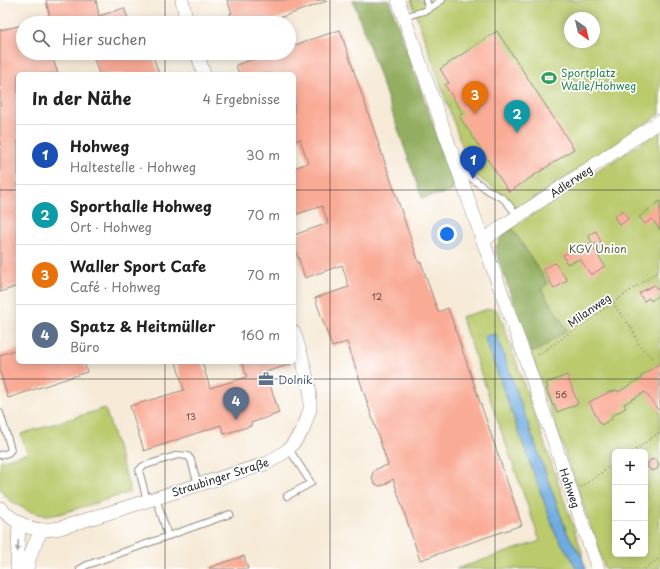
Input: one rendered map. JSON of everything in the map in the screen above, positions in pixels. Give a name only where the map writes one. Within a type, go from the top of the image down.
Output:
[{"type":"street","points":[[182,0],[185,16]]},
{"type":"street","name":"Hohweg","points":[[398,0],[527,363],[598,569]]},
{"type":"street","points":[[199,60],[203,72]]},
{"type":"street","name":"Adlerweg","points":[[483,241],[660,121]]},
{"type":"street","name":"Straubinger Straße","points":[[24,525],[42,530],[60,528],[268,463],[289,449],[303,430],[310,409],[310,390],[296,338]]},
{"type":"street","points":[[0,508],[8,516],[24,525],[18,569]]},
{"type":"street","points":[[18,569],[30,555],[42,530]]},
{"type":"lane","points":[[426,0],[429,9]]},
{"type":"lane","points":[[404,17],[429,9],[442,0]]},
{"type":"lane","points":[[457,168],[489,192],[504,199],[518,216]]},
{"type":"lane","points":[[0,413],[11,450],[8,453],[0,455]]},
{"type":"lane","points":[[288,496],[311,483],[289,449]]},
{"type":"lane","points":[[168,536],[138,470],[143,466],[178,455],[188,456],[191,460],[198,485]]},
{"type":"lane","points":[[80,569],[87,565],[230,514]]},
{"type":"path","name":"Milanweg","points":[[527,363],[660,270]]},
{"type":"path","points":[[613,303],[631,326],[639,345],[654,359]]},
{"type":"path","points":[[636,449],[660,432]]},
{"type":"path","points":[[572,493],[612,466]]},
{"type":"path","points":[[644,569],[660,558]]},
{"type":"green space","points":[[353,0],[389,0],[456,189],[450,192],[422,198]]},
{"type":"green space","name":"Sportplatz Walle/Hohweg","points":[[411,0],[660,0],[660,114],[517,211],[507,198],[471,172]]},
{"type":"green space","name":"KGV Union","points":[[660,130],[660,569],[605,569],[530,351],[537,351],[567,330],[541,289],[547,283],[512,228]]},
{"type":"green space","points":[[512,228],[548,284],[541,289],[567,330],[537,351],[530,351],[495,249],[502,235]]},
{"type":"green space","points":[[488,309],[495,309],[499,312],[582,552],[582,557],[567,533],[496,334],[485,337],[556,535],[572,559],[576,569],[456,569],[540,541],[461,317]]},
{"type":"green space","points":[[105,408],[131,492],[59,514],[46,516],[28,511],[5,496],[0,488],[0,461],[27,453],[21,434]]},
{"type":"water","points":[[496,334],[567,533],[582,557],[586,569],[576,569],[572,559],[556,535],[484,336]]},
{"type":"building","points":[[46,0],[96,0],[99,16],[49,16]]},
{"type":"building","points":[[227,0],[327,1],[285,16],[231,16],[230,13],[232,13]]},
{"type":"building","points":[[124,8],[127,16],[99,16]]},
{"type":"building","points":[[16,27],[16,60],[53,60],[57,72],[16,72],[16,287],[0,292],[0,30]]},
{"type":"building","points":[[340,30],[419,263],[421,262],[438,312],[448,308],[522,525],[420,560],[393,479],[384,485],[379,486],[373,481],[373,472],[376,469],[388,465],[347,342],[332,347],[315,298],[349,287],[342,265],[305,278],[296,250],[296,234],[328,223],[322,206],[296,214],[296,167],[308,163],[300,139],[296,140],[296,72],[238,72],[236,65],[251,60],[296,60],[296,45]]},
{"type":"building","points":[[497,31],[574,149],[509,192],[459,116],[463,114],[445,85],[449,83],[440,69]]},
{"type":"building","points":[[94,60],[154,60],[158,72],[98,72]]},
{"type":"building","points":[[660,201],[660,230],[652,219],[645,224],[639,217]]},
{"type":"building","points":[[623,210],[628,219],[620,225],[614,217]]},
{"type":"building","points":[[596,231],[601,242],[593,245],[588,235]]},
{"type":"building","points":[[590,243],[605,266],[591,275],[580,259],[567,264],[563,255]]},
{"type":"building","points":[[555,263],[567,280],[554,289],[543,269]]},
{"type":"building","points":[[654,285],[660,294],[651,301],[649,298],[644,301],[639,293]]},
{"type":"building","points":[[16,350],[16,364],[85,364],[87,372],[8,398],[0,372],[0,355]]},
{"type":"building","points":[[660,363],[660,412],[645,392],[624,404],[626,408],[611,416],[613,418],[601,425],[589,402],[611,391],[617,390],[618,392],[642,378],[641,376]]},
{"type":"building","points":[[177,364],[203,364],[210,388],[247,377],[243,364],[291,364],[266,372],[279,413],[251,423],[251,426],[224,434],[221,425],[144,451],[130,406],[184,390]]},
{"type":"building","points":[[567,375],[578,404],[557,412],[546,389],[548,388],[546,383]]},
{"type":"building","points":[[655,460],[658,463],[657,469],[649,469],[649,461]]},
{"type":"building","points":[[244,556],[248,569],[210,569],[210,567]]},
{"type":"place","name":"Sportplatz Walle/Hohweg","points":[[549,78]]},
{"type":"place","name":"Waller Sport Cafe","points":[[475,114]]},
{"type":"place","name":"Sporthalle Hohweg","points":[[517,133]]},
{"type":"place","name":"Hohweg","points":[[473,179]]},
{"type":"place","name":"Dolnik","points":[[266,379]]},
{"type":"place","name":"Spatz & Heitmüller","points":[[236,420]]}]
